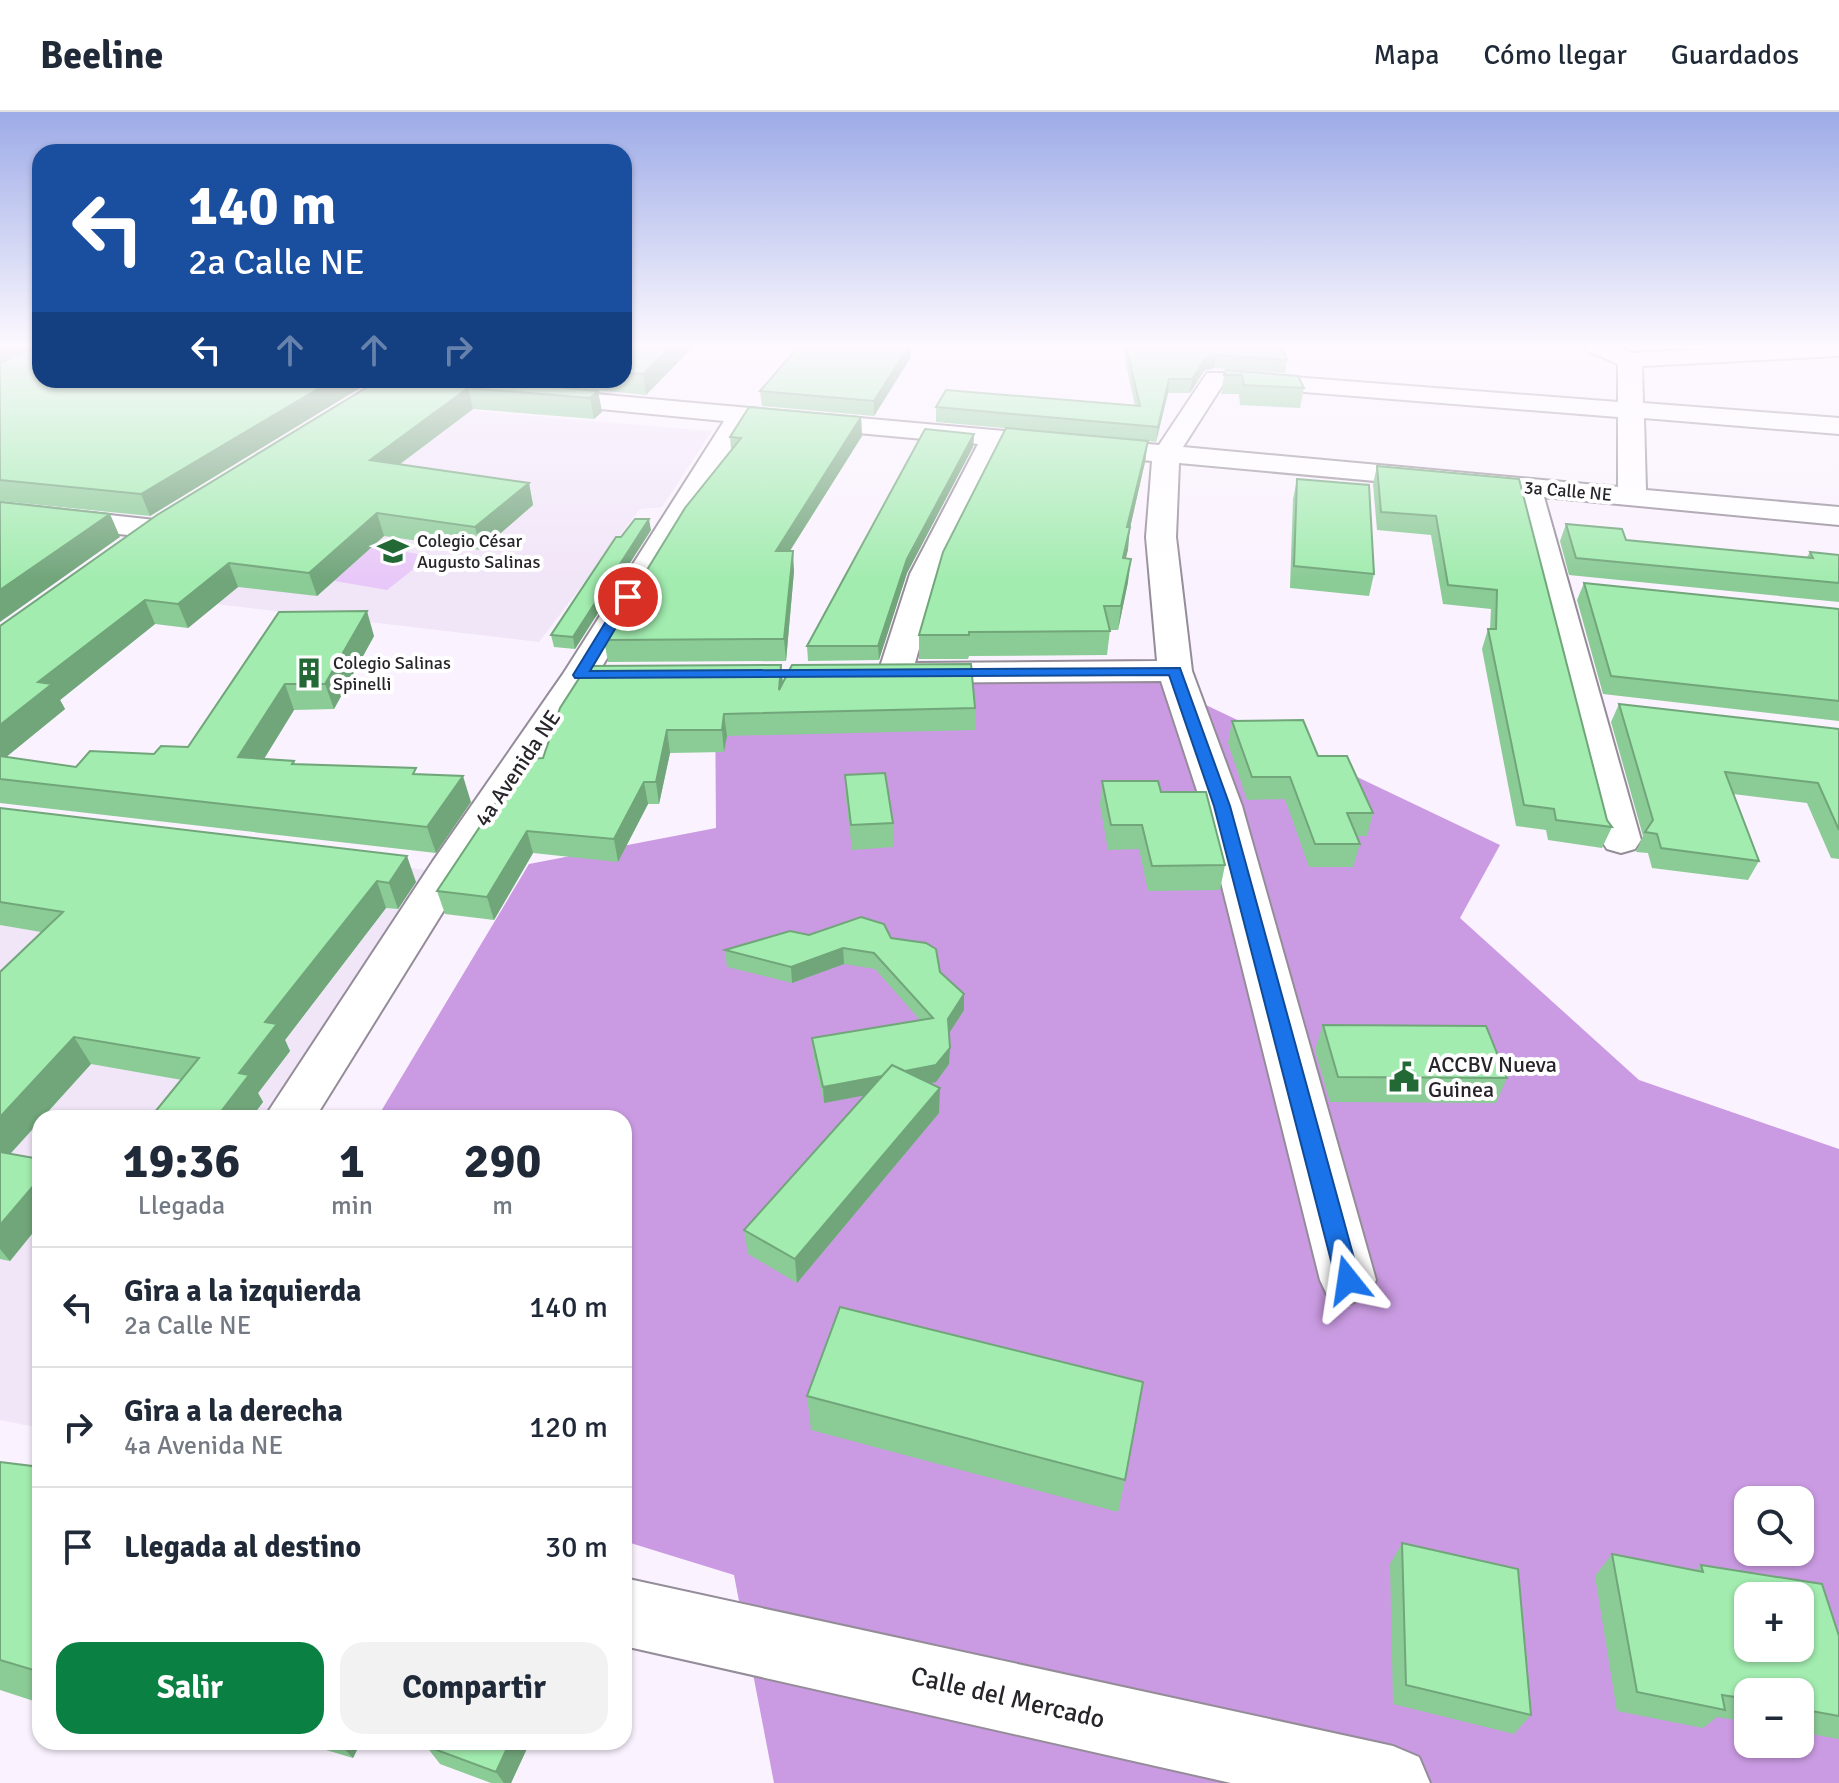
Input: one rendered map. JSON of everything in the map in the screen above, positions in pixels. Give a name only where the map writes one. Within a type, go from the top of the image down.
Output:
[{"type":"street","name":"4a Avenida NE","points":[[294,1110],[448,870],[596,675],[735,424]]},
{"type":"street","name":"3a Calle NE","points":[[835,424],[1839,516]]},
{"type":"street","points":[[1182,424],[1166,454],[1161,537],[1175,671],[1222,806],[1348,1280]]},
{"type":"street","points":[[1630,424],[1632,497]]},
{"type":"street","points":[[1814,424],[1839,426]]},
{"type":"street","points":[[994,439],[879,673],[1175,671]]},
{"type":"street","points":[[1528,488],[1570,588],[1602,708],[1621,840]]},
{"type":"street","points":[[0,512],[155,529]]},
{"type":"street","points":[[401,864],[448,870]]},
{"type":"street","name":"Calle del Mercado","points":[[632,1614],[1393,1783]]},
{"type":"shaded area","name":"Colegio César Augusto Salinas","points":[[376,424],[629,424],[712,431],[662,507],[640,509],[539,642],[122,593]]},
{"type":"shaded area","points":[[318,537],[430,556],[387,590],[271,570]]},
{"type":"shaded area","points":[[1145,676],[1500,845],[1460,918],[1639,1080],[1839,1149],[1839,1783],[774,1783],[734,1575],[632,1543],[632,1110],[382,1110],[529,864],[716,828],[715,688]]},
{"type":"shaded area","points":[[0,818],[443,872],[283,1110],[32,1110],[32,1426],[0,1420]]},
{"type":"building","points":[[0,424],[259,424],[141,494],[0,480]]},
{"type":"building","points":[[307,424],[419,424],[370,460],[529,483],[475,527],[377,513],[309,573],[229,563],[178,604],[145,600],[38,682],[52,684],[0,725],[0,626],[157,515]]},
{"type":"building","points":[[738,424],[857,424],[776,551],[793,551],[784,639],[604,640],[685,508],[741,438],[730,437]]},
{"type":"building","points":[[1124,424],[1159,424],[1158,427]]},
{"type":"building","points":[[1006,428],[1148,441],[1127,527],[1130,527],[1123,558],[1131,559],[1121,606],[1104,606],[1110,631],[919,635],[943,552]]},
{"type":"building","points":[[925,429],[974,434],[907,559],[878,646],[807,646]]},
{"type":"building","points":[[1377,466],[1519,479],[1607,820],[1612,827],[1556,820],[1554,809],[1524,805],[1488,629],[1496,629],[1497,590],[1448,585],[1436,516],[1381,512]]},
{"type":"building","points":[[1297,479],[1369,485],[1374,574],[1294,566]]},
{"type":"building","points":[[0,502],[110,514],[0,590]]},
{"type":"building","points":[[635,519],[649,519],[573,637],[551,635],[616,537],[621,537]]},
{"type":"building","points":[[1566,524],[1622,529],[1626,540],[1813,558],[1810,552],[1839,555],[1839,583],[1576,558]]},
{"type":"building","points":[[1584,583],[1839,609],[1839,701],[1611,676]]},
{"type":"building","points":[[367,611],[325,684],[285,684],[238,757],[294,761],[292,764],[416,768],[413,774],[463,776],[427,827],[0,779],[0,756],[76,767],[90,751],[154,754],[161,746],[188,747],[279,612]]},
{"type":"building","points":[[971,664],[975,708],[724,714],[722,730],[667,730],[656,782],[644,782],[614,839],[527,831],[487,897],[437,891],[525,759],[543,758],[560,708],[587,666],[781,665],[779,690],[792,665]]},
{"type":"building","points":[[1619,704],[1839,729],[1839,830],[1818,783],[1725,772],[1759,861],[1661,848],[1657,834],[1645,832],[1653,820]]},
{"type":"building","points":[[1303,720],[1318,756],[1347,756],[1373,813],[1347,813],[1360,844],[1315,844],[1290,777],[1252,777],[1232,721]]},
{"type":"building","points":[[885,773],[893,823],[851,825],[845,775]]},
{"type":"building","points":[[1102,781],[1158,781],[1161,792],[1206,792],[1225,865],[1152,866],[1142,825],[1111,825]]},
{"type":"building","points":[[0,808],[407,856],[389,883],[377,881],[265,1022],[277,1024],[239,1073],[249,1075],[222,1110],[157,1110],[199,1058],[74,1037],[0,1117],[0,972],[63,912],[0,902]]},
{"type":"building","points":[[861,917],[884,924],[891,938],[926,943],[936,949],[940,972],[964,994],[948,1019],[950,1048],[936,1065],[905,1071],[892,1065],[882,1076],[823,1087],[812,1038],[933,1018],[874,953],[843,948],[791,967],[725,950],[790,931],[809,935]]},
{"type":"building","points":[[1323,1025],[1486,1026],[1507,1078],[1338,1077]]},
{"type":"building","points":[[892,1065],[940,1088],[795,1259],[744,1230]]},
{"type":"building","points":[[0,1152],[32,1158],[32,1187],[0,1225]]},
{"type":"building","points":[[840,1307],[1143,1382],[1125,1480],[807,1396]]},
{"type":"building","points":[[0,1462],[32,1466],[32,1670],[0,1660]]},
{"type":"building","points":[[1402,1543],[1518,1569],[1531,1715],[1406,1685]]},
{"type":"building","points":[[1612,1554],[1703,1572],[1701,1565],[1809,1582],[1734,1582],[1734,1662],[1814,1662],[1814,1583],[1822,1584],[1839,1636],[1839,1716],[1814,1712],[1814,1678],[1734,1678],[1734,1697],[1722,1695],[1725,1710],[1637,1692]]},
{"type":"building","points":[[437,1750],[506,1750],[496,1772]]},
{"type":"place","name":"Colegio César Augusto Salinas","points":[[393,551]]},
{"type":"place","name":"Colegio Salinas Spinelli","points":[[309,673]]},
{"type":"place","name":"ACCBV Nueva Guinea","points":[[1404,1077]]},
{"type":"route","points":[[628,597],[580,675],[1175,671],[1222,806],[1348,1280]]}]
